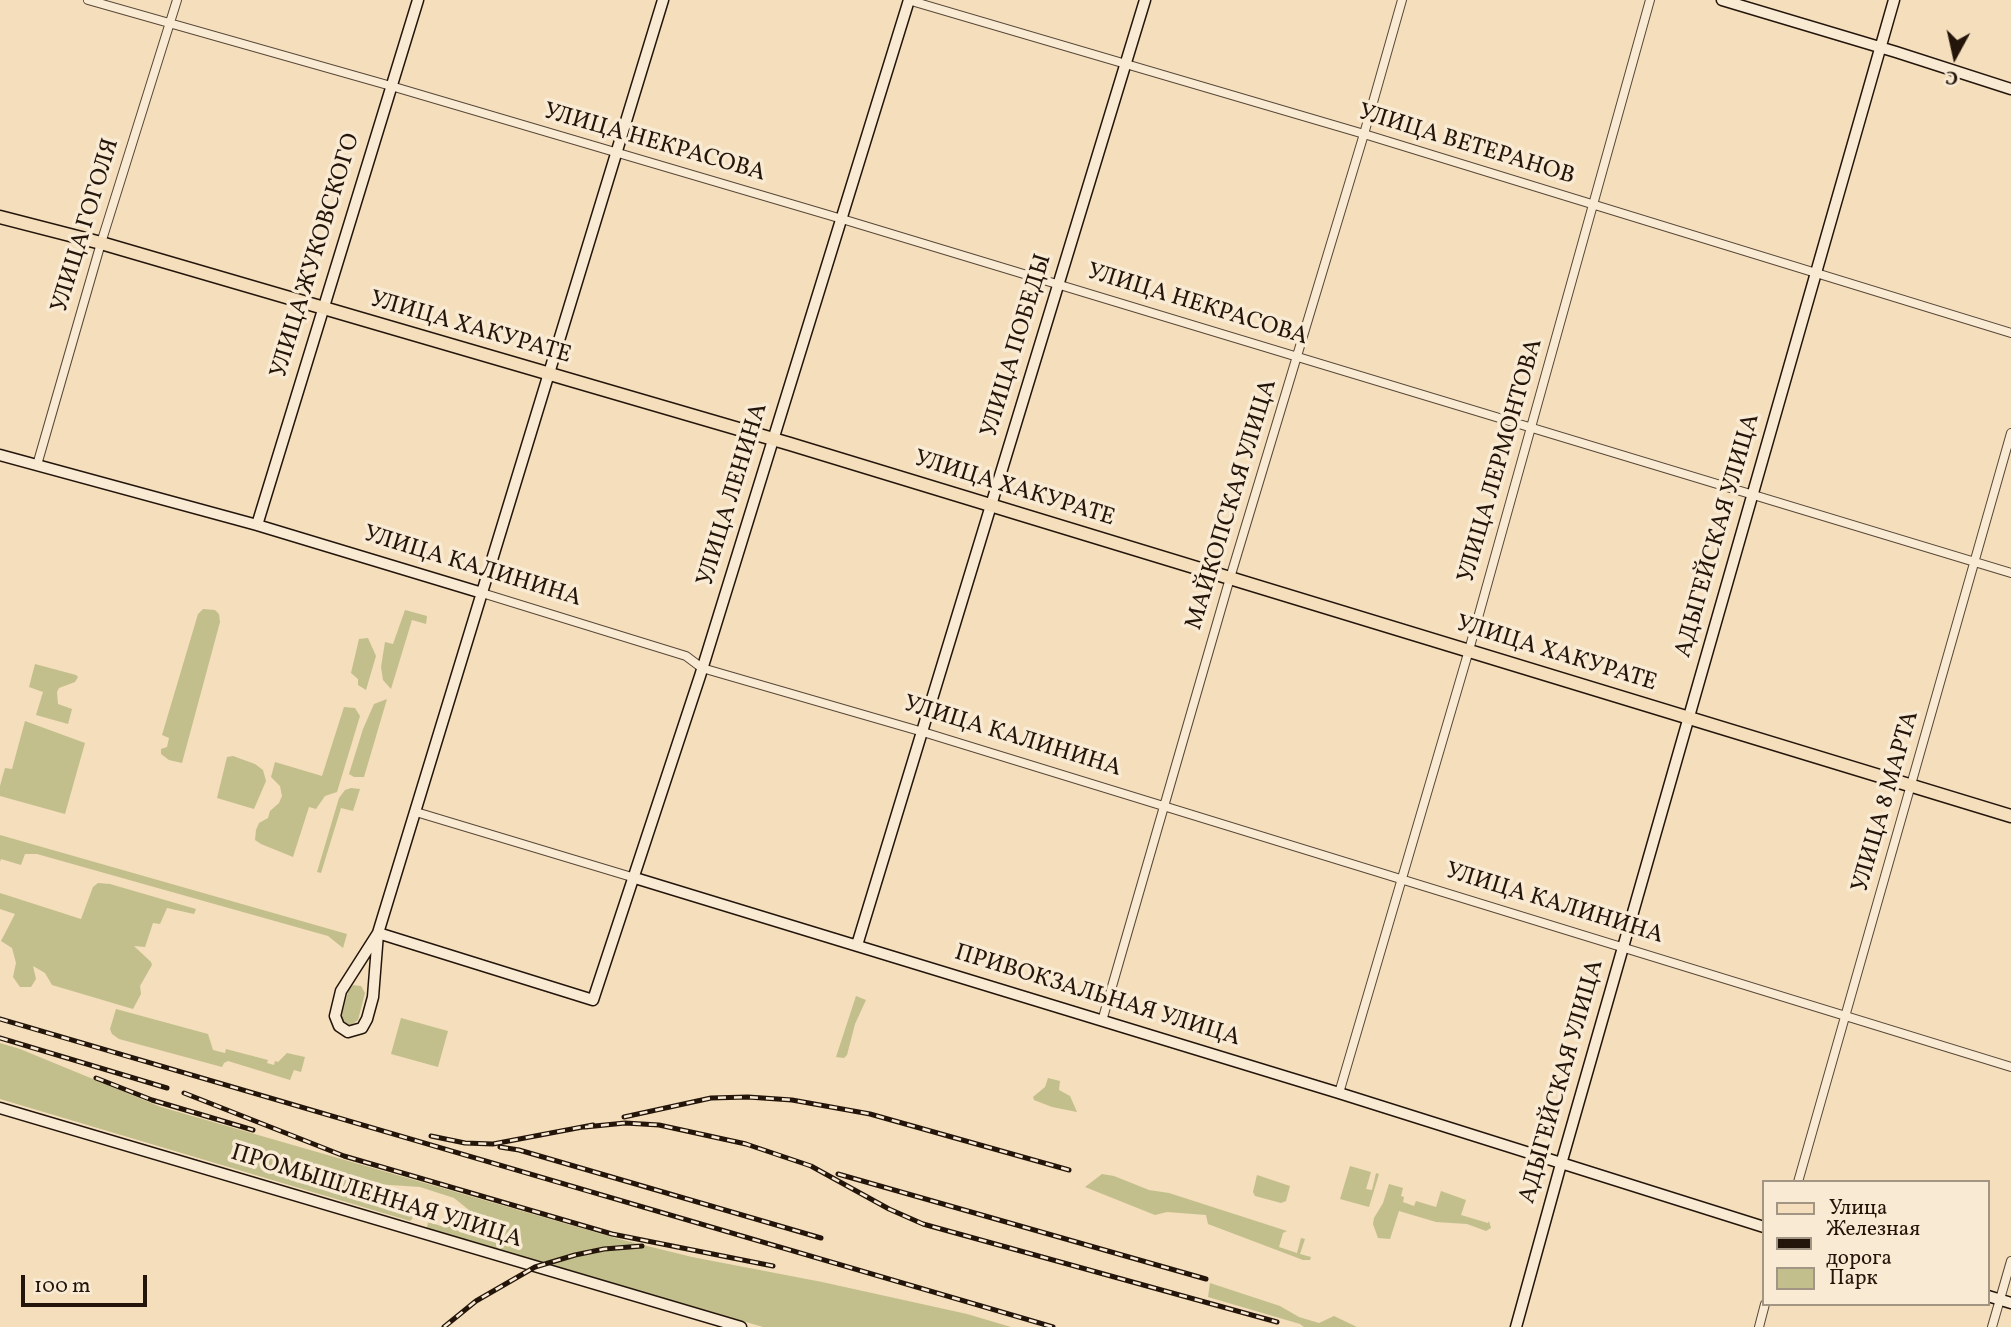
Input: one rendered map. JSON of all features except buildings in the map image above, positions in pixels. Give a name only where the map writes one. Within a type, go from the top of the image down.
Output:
[{"type":"main road","name":"УЛИЦА ХАКУРАТЕ","points":[[0,217],[100,243],[992,504],[2011,816]]},
{"type":"street","name":"УЛИЦА НЕКРАСОВА","points":[[88,0],[842,219],[2011,573]]},
{"type":"street","name":"УЛИЦА ГОГОЛЯ","points":[[37,465],[100,243],[177,0]]},
{"type":"street","name":"УЛИЦА ЖУКОВСКОГО","points":[[257,525],[418,0]]},
{"type":"street","points":[[377,933],[373,991],[365,1024],[358,1031],[348,1032],[339,1026],[335,1016],[345,985],[377,933],[663,0]]},
{"type":"street","name":"УЛИЦА ВЕТЕРАНОВ","points":[[908,0],[1364,134],[2011,333]]},
{"type":"street","name":"УЛИЦА ЛЕНИНА","points":[[377,933],[593,1000],[702,668],[908,0]]},
{"type":"street","name":"УЛИЦА ПОБЕДЫ","points":[[857,945],[1145,0]]},
{"type":"street","name":"МАЙКОПСКАЯ УЛИЦА","points":[[1102,1021],[1402,0]]},
{"type":"street","name":"УЛИЦА ЛЕРМОНТОВА","points":[[1339,1093],[1469,650],[1650,0]]},
{"type":"street","points":[[1722,0],[2011,89]]},
{"type":"street","name":"АДЫГЕЙСКАЯ УЛИЦА","points":[[1516,1327],[1894,0]]},
{"type":"street","name":"УЛИЦА 8 МАРТА","points":[[1799,1180],[2011,433]]},
{"type":"street","name":"УЛИЦА КАЛИНИНА","points":[[0,455],[257,525],[482,593],[686,656],[702,668],[923,732],[2011,1067]]},
{"type":"street","name":"ПРИВОКЗАЛЬНАЯ УЛИЦА","points":[[416,812],[1339,1093],[1762,1226]]},
{"type":"street","points":[[345,985],[352,980],[362,980],[373,991]]},
{"type":"street","name":"ПРОМЫШЛЕННАЯ УЛИЦА","points":[[0,1108],[741,1327]]},
{"type":"street","points":[[1992,1327],[2006,1301],[2011,1261]]},
{"type":"street","points":[[1759,1327],[1764,1306]]},
{"type":"green space","points":[[203,609],[215,610],[219,614],[220,622],[182,763],[169,760],[161,754],[161,749],[167,747],[169,738],[162,735],[198,614]]},
{"type":"green space","points":[[405,610],[427,616],[426,624],[412,620],[391,689],[383,680],[381,667],[385,642],[393,644]]},
{"type":"green space","points":[[368,638],[376,656],[366,690],[358,685],[358,679],[351,673],[359,639]]},
{"type":"green space","points":[[35,664],[78,677],[75,682],[59,688],[57,692],[58,704],[72,709],[68,724],[36,715],[43,692],[29,687]]},
{"type":"green space","points":[[387,699],[364,777],[354,777],[349,774],[363,729],[374,704]]},
{"type":"green space","points":[[344,707],[355,708],[360,716],[337,792],[325,796],[316,809],[309,807],[293,857],[261,844],[255,840],[259,823],[268,818],[282,796],[280,786],[271,777],[275,762],[322,776]]},
{"type":"green space","points":[[25,721],[85,743],[65,814],[0,796],[5,768],[12,769]]},
{"type":"green space","points":[[233,756],[263,770],[266,781],[254,809],[217,798],[227,757]]},
{"type":"green space","points":[[360,789],[353,811],[341,808],[321,873],[317,872],[339,798],[345,790]]},
{"type":"green space","points":[[0,835],[347,934],[343,948],[328,936],[37,854],[25,854],[21,865],[1,859],[0,862]]},
{"type":"green space","points":[[98,883],[110,884],[196,909],[194,914],[167,908],[160,924],[153,923],[145,947],[134,946],[152,965],[140,986],[141,994],[133,1009],[52,985],[45,973],[33,966],[36,979],[31,987],[20,987],[13,977],[16,963],[12,948],[1,941],[15,914],[0,909],[0,893],[81,919],[93,887]]},
{"type":"green space","points":[[353,985],[361,986],[365,993],[358,1020],[350,1026],[342,1022],[341,1016],[349,989]]},
{"type":"green space","points":[[856,996],[866,1000],[855,1024],[847,1055],[844,1058],[836,1057]]},
{"type":"green space","points":[[116,1009],[208,1034],[213,1050],[225,1053],[226,1049],[268,1060],[267,1063],[274,1065],[275,1061],[278,1062],[287,1053],[305,1057],[301,1072],[294,1070],[290,1080],[228,1061],[222,1067],[119,1039],[110,1029]]},
{"type":"green space","points":[[401,1018],[448,1031],[438,1067],[391,1054]]},
{"type":"green space","points":[[0,1043],[161,1107],[619,1239],[692,1257],[967,1314],[1011,1327],[763,1327],[427,1228],[428,1222],[441,1226],[469,1210],[454,1198],[420,1187],[360,1183],[393,1203],[407,1208],[413,1218],[410,1221],[0,1099]]},
{"type":"green space","points":[[1048,1078],[1060,1081],[1059,1090],[1070,1096],[1077,1112],[1034,1100],[1033,1097],[1045,1087]]},
{"type":"green space","points":[[1350,1166],[1371,1172],[1366,1189],[1372,1190],[1376,1173],[1379,1174],[1369,1207],[1340,1199]]},
{"type":"green space","points":[[1102,1174],[1287,1231],[1283,1233],[1279,1247],[1297,1253],[1301,1238],[1305,1239],[1300,1254],[1311,1257],[1310,1260],[1303,1260],[1208,1224],[1206,1215],[1167,1212],[1155,1215],[1085,1187]]},
{"type":"green space","points":[[1257,1175],[1290,1186],[1286,1201],[1281,1203],[1255,1196],[1253,1192]]},
{"type":"green space","points":[[1389,1184],[1403,1188],[1403,1202],[1414,1206],[1416,1201],[1436,1207],[1441,1191],[1466,1200],[1461,1215],[1488,1223],[1489,1221],[1491,1228],[1486,1231],[1467,1224],[1436,1222],[1399,1211],[1390,1239],[1378,1238],[1373,1224],[1374,1218],[1383,1203]]},
{"type":"green space","points":[[1210,1283],[1280,1306],[1299,1317],[1319,1323],[1334,1316],[1357,1327],[1304,1327],[1208,1297]]},
{"type":"railway","points":[[0,1019],[1053,1327]]},
{"type":"railway","points":[[0,1038],[167,1088]]},
{"type":"railway","points":[[96,1078],[152,1100],[253,1130]]},
{"type":"railway","points":[[184,1093],[344,1156],[612,1234],[773,1266]]},
{"type":"railway","points":[[624,1117],[711,1098],[792,1100],[870,1114],[1069,1170]]},
{"type":"railway","points":[[585,1127],[625,1123],[659,1125],[746,1144],[811,1166],[889,1209],[923,1224],[1277,1322]]},
{"type":"railway","points":[[431,1136],[465,1143],[493,1144],[593,1125]]},
{"type":"railway","points":[[500,1147],[519,1150],[821,1238]]},
{"type":"railway","points":[[838,1174],[1206,1279]]},
{"type":"railway","points":[[444,1327],[476,1301],[535,1267],[604,1249],[642,1246]]}]
